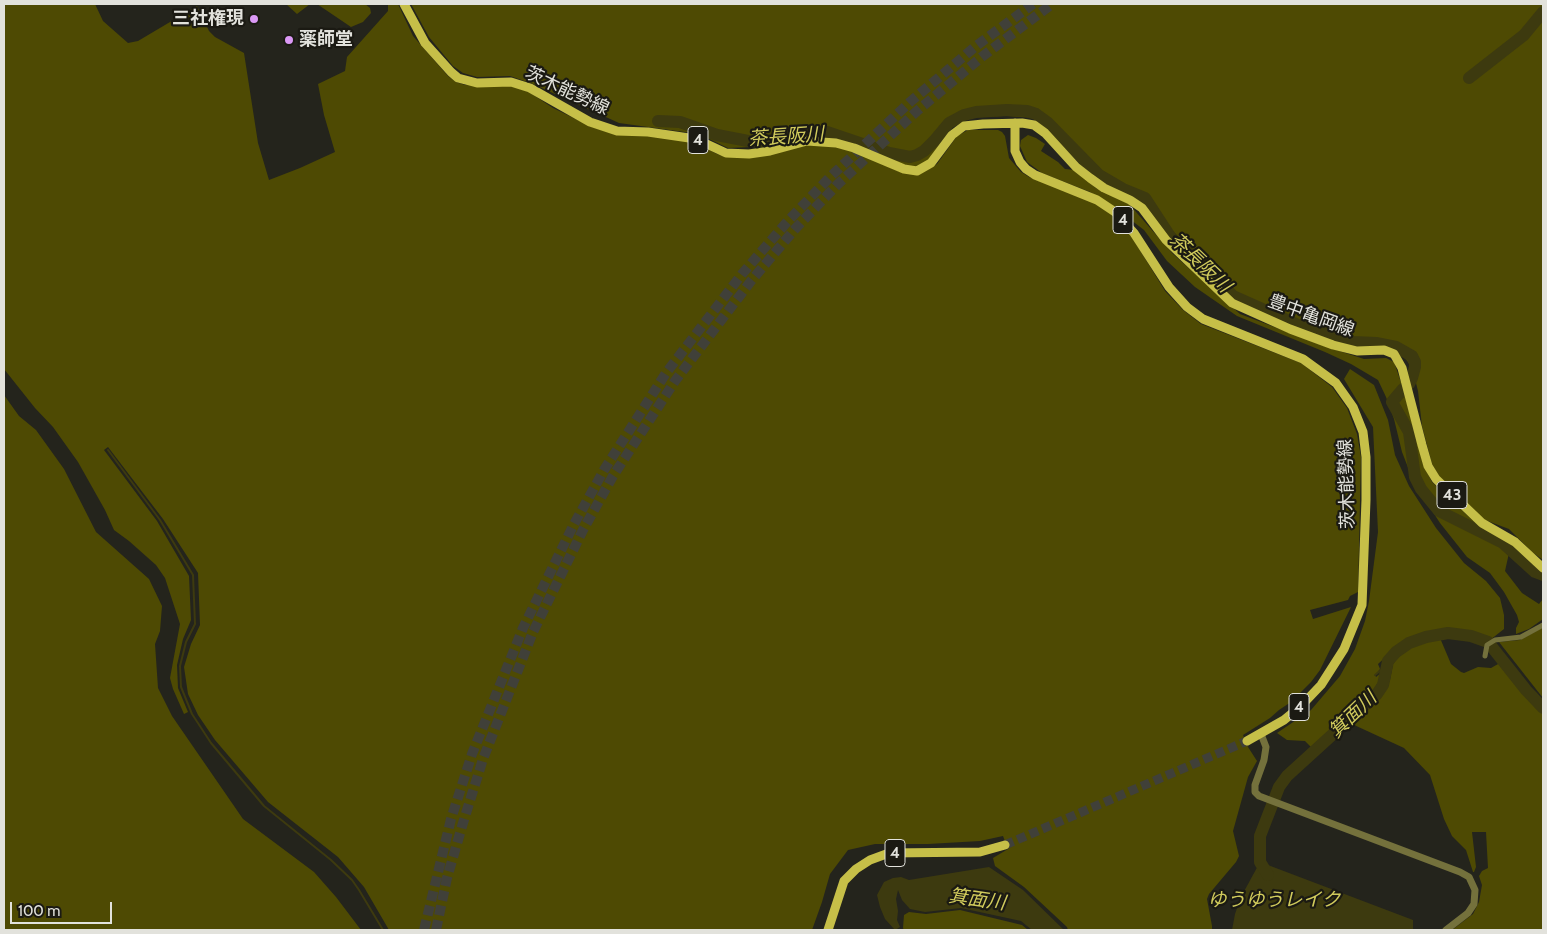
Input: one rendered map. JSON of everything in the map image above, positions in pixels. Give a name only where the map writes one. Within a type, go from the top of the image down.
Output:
[{"type":"main road","name":"茨木能勢線","points":[[404,4],[425,43],[458,78],[477,83],[511,82],[530,88],[590,122],[617,131],[648,132],[696,139],[726,153],[749,154],[770,151],[807,141],[836,143],[854,148],[906,170],[917,171],[931,163],[952,135],[964,126],[975,124],[1015,124],[1015,151],[1025,168],[1035,175],[1097,200],[1115,212],[1134,233],[1169,288],[1187,307],[1203,319],[1303,359],[1336,383],[1353,407],[1363,432],[1366,457],[1362,605],[1337,660],[1328,675],[1301,706],[1284,720],[1247,741]]},
{"type":"main road","name":"豊中亀岡線","points":[[1015,124],[1029,124],[1042,130],[1076,167],[1090,178],[1104,188],[1142,208],[1166,240],[1232,303],[1290,329],[1333,345],[1357,351],[1382,349],[1390,352],[1400,362],[1428,466],[1436,479],[1482,523],[1515,542],[1543,568]]},
{"type":"main road","name":"4","points":[[828,930],[844,881],[856,869],[870,860],[889,853],[980,852],[1005,845]]},
{"type":"street","points":[[1484,656],[1487,645],[1495,640],[1521,637],[1543,625]]},
{"type":"street","points":[[1263,733],[1265,752],[1254,788],[1257,795],[1468,876],[1475,890],[1474,904],[1468,913],[1446,930]]},
{"type":"shaded area","points":[[4,4],[95,4],[103,21],[128,43],[138,41],[197,6],[209,31],[215,37],[244,53],[258,143],[269,180],[335,152],[324,115],[318,84],[345,71],[347,57],[388,11],[388,4],[398,4],[413,36],[448,76],[456,82],[465,85],[512,86],[529,92],[553,108],[588,125],[696,142],[725,157],[746,157],[808,145],[836,146],[853,150],[900,172],[920,173],[937,164],[957,136],[968,130],[998,130],[1005,136],[1009,158],[1021,172],[1029,177],[1096,202],[1114,214],[1130,234],[1165,291],[1183,310],[1201,324],[1301,363],[1332,387],[1347,408],[1357,434],[1361,457],[1358,592],[1350,596],[1348,600],[1310,610],[1313,619],[1351,607],[1320,670],[1311,682],[1291,702],[1243,735],[1257,761],[1248,777],[1233,831],[1239,856],[1207,899],[1212,930],[1068,930],[1024,887],[995,866],[993,858],[1008,849],[1003,836],[980,841],[928,844],[875,844],[848,850],[830,874],[812,930],[389,930],[364,887],[338,857],[268,802],[215,740],[198,715],[188,694],[184,667],[191,644],[200,625],[198,573],[163,519],[108,447],[104,450],[157,521],[189,576],[191,620],[183,639],[177,665],[178,688],[188,712],[184,714],[170,678],[180,624],[165,578],[156,565],[114,530],[78,462],[53,427],[4,369]]},
{"type":"shaded area","points":[[286,4],[310,4],[297,14]]},
{"type":"shaded area","points":[[317,4],[365,4],[370,8],[371,13],[363,22],[351,27]]},
{"type":"shaded area","points":[[411,4],[1543,4],[1543,560],[1509,529],[1485,520],[1459,499],[1439,476],[1432,464],[1422,426],[1414,375],[1408,362],[1398,350],[1388,343],[1344,344],[1318,335],[1245,302],[1139,198],[1102,182],[1082,165],[1049,129],[1034,118],[1007,116],[975,117],[956,122],[927,162],[918,167],[896,162],[858,146],[804,128],[767,143],[751,147],[728,148],[699,134],[619,123],[533,84],[510,76],[477,77],[463,73],[453,66],[429,37]]},
{"type":"shaded area","points":[[1028,135],[1045,144],[1041,151],[1065,169],[1075,170],[1096,188],[1129,204],[1173,254],[1240,314],[1364,359],[1386,358],[1394,362],[1423,464],[1432,482],[1483,530],[1511,544],[1505,571],[1522,593],[1539,604],[1543,599],[1543,619],[1529,629],[1516,634],[1519,622],[1517,615],[1504,592],[1490,573],[1467,557],[1440,523],[1414,483],[1402,452],[1394,419],[1378,380],[1351,364],[1325,352],[1237,316],[1195,287],[1167,261],[1144,230],[1110,204],[1090,192],[1042,173],[1027,162],[1020,146],[1021,140]]},
{"type":"shaded area","points":[[1350,369],[1374,385],[1388,420],[1395,455],[1409,486],[1436,528],[1464,563],[1486,581],[1500,598],[1504,615],[1504,629],[1490,640],[1472,632],[1446,629],[1429,632],[1402,642],[1378,664],[1380,669],[1375,675],[1376,677],[1382,672],[1381,677],[1372,693],[1311,747],[1305,741],[1287,740],[1277,733],[1311,710],[1340,676],[1355,649],[1365,621],[1369,601],[1378,532],[1373,427],[1344,379]]},
{"type":"shaded area","points":[[4,395],[19,416],[36,430],[64,469],[96,532],[149,579],[162,606],[160,631],[155,644],[158,688],[172,716],[243,819],[314,872],[361,930],[4,930]]},
{"type":"shaded area","points":[[1542,628],[1543,698],[1499,642],[1520,640]]},
{"type":"shaded area","points":[[1440,638],[1451,664],[1464,673],[1478,667],[1491,668],[1507,659],[1543,704],[1543,930],[1452,930],[1473,914],[1479,902],[1482,885],[1479,876],[1482,871],[1488,868],[1486,832],[1472,832],[1476,867],[1473,872],[1466,850],[1452,836],[1444,819],[1430,775],[1404,748],[1352,724],[1385,691],[1390,680],[1393,664],[1397,658],[1411,647],[1425,641]]},
{"type":"shaded area","points":[[960,910],[1022,925],[1028,930],[904,930],[903,928],[904,915],[909,912],[926,914]]},
{"type":"water","name":"ゆうゆうレイク","points":[[1260,862],[1413,920],[1413,930],[1232,930],[1241,897]]},
{"type":"water","points":[[989,867],[1023,890],[1064,930],[1032,930],[1021,921],[961,908],[925,912],[910,909],[902,900],[898,890],[896,899],[897,920],[900,927],[895,930],[885,919],[877,895],[884,882],[893,878],[901,877],[909,880]]},
{"type":"waterway","points":[[1469,78],[1524,35],[1543,12]]},
{"type":"waterway","name":"茶長阪川","points":[[658,121],[680,122],[717,135],[748,141],[764,141],[804,132],[827,132],[889,153],[910,157],[924,151],[949,123],[964,115],[976,112],[1007,110],[1027,111],[1036,114],[1047,122],[1099,175],[1123,189],[1145,198],[1173,241],[1206,267],[1233,296],[1298,325],[1353,342],[1376,343],[1396,347],[1412,356],[1415,362],[1412,378],[1409,384],[1392,402],[1409,432],[1415,477],[1421,489],[1439,511],[1503,543],[1535,572],[1543,575]]},
{"type":"waterway","points":[[108,450],[160,520],[193,575],[195,624],[186,642],[180,666],[181,687],[192,714],[211,743],[264,806],[331,860],[352,880],[383,930]]},
{"type":"waterway","name":"箕面川","points":[[1268,875],[1260,862],[1260,836],[1279,787],[1287,776],[1377,694],[1383,685],[1388,661],[1396,652],[1409,643],[1426,637],[1448,633],[1471,636],[1488,642],[1526,690],[1543,708]]},
{"type":"waterway","points":[[1375,675],[1386,666]]},
{"type":"tunnel","points":[[424,930],[451,819],[472,754],[523,628],[573,526],[604,470],[666,373],[742,274],[787,222],[830,177],[910,102],[976,46],[1033,4]]},
{"type":"tunnel","points":[[436,930],[447,878],[483,759],[533,632],[583,530],[613,476],[675,381],[751,281],[795,229],[838,184],[917,111],[983,56],[1052,4]]},
{"type":"tunnel","points":[[1005,845],[1247,741]]},
{"type":"place","name":"三社権現","points":[[254,19]]},
{"type":"place","name":"薬師堂","points":[[289,40]]}]
